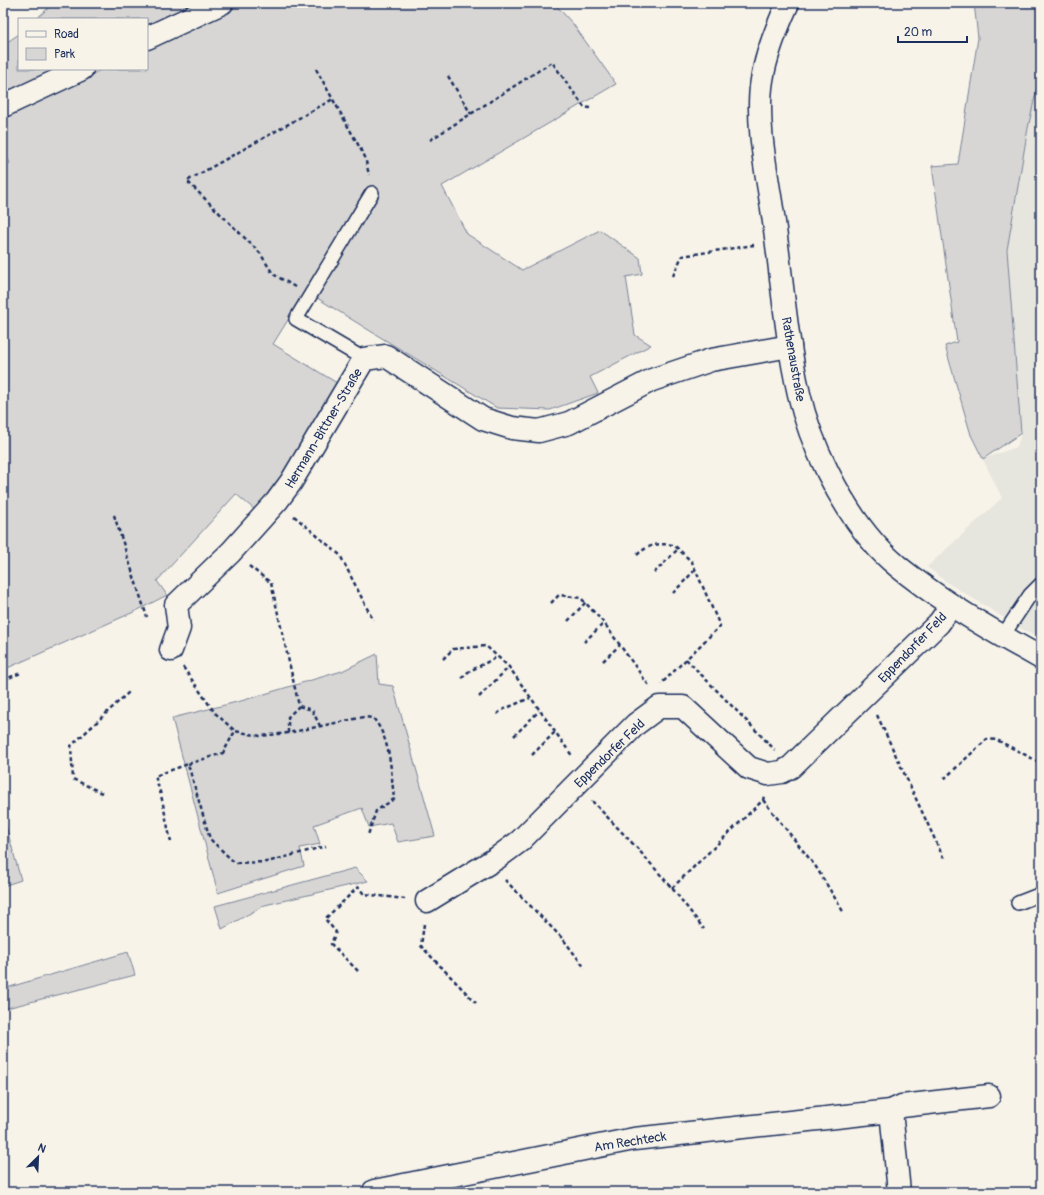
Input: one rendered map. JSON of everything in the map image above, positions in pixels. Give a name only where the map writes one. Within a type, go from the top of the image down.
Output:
[{"type":"street","points":[[148,38],[222,3]]},
{"type":"street","name":"Rathenaustraße","points":[[788,3],[780,19],[769,52],[762,79],[759,106],[790,346],[799,396],[816,449],[848,509],[873,543],[903,571],[951,606],[1002,637],[1041,658]]},
{"type":"street","points":[[3,106],[80,70]]},
{"type":"street","name":"Hermann-Bittner-Straße","points":[[171,650],[179,628],[176,605],[231,552],[277,501],[291,482],[364,359],[386,356],[483,419],[512,428],[539,430],[569,423],[652,380],[711,360],[790,346]]},
{"type":"street","name":"Eppendorfer Feld","points":[[768,774],[782,772],[791,767],[939,623],[951,606]]},
{"type":"street","points":[[656,699],[683,707],[749,768],[768,774]]},
{"type":"street","name":"Eppendorfer Feld","points":[[427,901],[520,841],[636,724],[656,699]]},
{"type":"street","name":"Am Rechteck","points":[[374,1192],[634,1138],[891,1111],[902,1106],[989,1096]]},
{"type":"street","points":[[891,1111],[899,1192]]},
{"type":"lane","points":[[364,359],[296,319],[372,193]]},
{"type":"lane","points":[[1002,637],[1030,595],[1041,584]]},
{"type":"lane","points":[[1018,902],[1041,894]]},
{"type":"path","points":[[430,140],[552,62],[584,107],[590,108]]},
{"type":"path","points":[[316,69],[365,157],[372,193]]},
{"type":"path","points":[[448,76],[471,114]]},
{"type":"path","points":[[310,296],[273,274],[260,253],[187,181],[333,100]]},
{"type":"path","points":[[673,276],[682,256],[776,241]]},
{"type":"path","points":[[277,501],[340,554],[373,620]]},
{"type":"path","points":[[114,515],[147,618]]},
{"type":"path","points":[[551,603],[559,595],[581,598],[586,602],[620,645],[656,699],[686,658],[720,626],[692,562],[674,545],[655,545],[645,547],[637,555]]},
{"type":"path","points":[[654,573],[678,549]]},
{"type":"path","points":[[231,552],[271,583],[299,706]]},
{"type":"path","points":[[673,593],[695,570]]},
{"type":"path","points":[[568,621],[586,602]]},
{"type":"path","points":[[584,642],[604,623]]},
{"type":"path","points":[[603,661],[620,645]]},
{"type":"path","points":[[443,659],[454,649],[486,646],[509,668],[555,732],[581,780],[672,888],[704,929]]},
{"type":"path","points":[[171,650],[215,713],[235,731],[260,736],[288,733],[364,717],[372,718],[379,726],[389,755],[394,799],[376,812],[368,835]]},
{"type":"path","points":[[462,678],[468,672],[497,657]]},
{"type":"path","points":[[686,658],[791,767]]},
{"type":"path","points":[[480,697],[509,668]]},
{"type":"path","points":[[3,680],[21,673]]},
{"type":"path","points":[[102,793],[73,779],[71,746],[129,692]]},
{"type":"path","points":[[497,714],[502,710],[530,698]]},
{"type":"path","points":[[861,699],[879,716],[944,859]]},
{"type":"path","points":[[299,706],[312,710],[320,726]]},
{"type":"path","points":[[288,733],[288,717],[299,706]]},
{"type":"path","points":[[514,736],[539,711]]},
{"type":"path","points":[[171,842],[161,795],[155,776],[223,753],[235,731]]},
{"type":"path","points":[[532,755],[555,732]]},
{"type":"path","points":[[944,779],[987,739],[997,740],[1041,763]]},
{"type":"path","points":[[188,764],[210,839],[235,863],[267,862],[326,846]]},
{"type":"path","points":[[672,888],[763,800],[768,774]]},
{"type":"path","points":[[763,800],[816,867],[844,913]]},
{"type":"path","points":[[488,863],[564,939],[585,968]]},
{"type":"path","points":[[358,971],[331,944],[336,932],[325,919],[358,887],[364,894],[427,901],[421,946],[476,1003]]},
{"type":"shaded area","points":[[1041,39],[1041,638],[1020,628],[951,585],[927,567],[1002,498],[983,459],[1017,447],[1021,433],[1007,250]]},
{"type":"green space","points":[[54,3],[195,3],[148,26],[148,18],[37,18]]},
{"type":"green space","points":[[245,3],[554,3],[573,24],[616,84],[442,186],[467,234],[522,270],[600,230],[640,258],[642,274],[626,277],[635,335],[651,345],[590,377],[598,393],[550,410],[497,408],[306,291],[273,344],[337,383],[281,476],[255,510],[236,494],[157,581],[167,595],[136,611],[3,670],[3,167],[10,163],[3,149],[3,117],[101,70],[148,70],[148,49]]},
{"type":"green space","points":[[974,3],[1041,3],[1041,70],[1028,128],[1007,250],[1021,433],[983,459],[971,435],[945,346],[957,342],[932,166],[958,164],[978,38]]},
{"type":"green space","points":[[18,35],[18,70],[54,70],[3,94],[3,45]]},
{"type":"green space","points":[[377,654],[379,684],[393,686],[435,836],[398,842],[391,823],[369,827],[362,808],[314,825],[320,844],[300,848],[304,866],[218,893],[172,718],[241,701],[342,671]]},
{"type":"green space","points":[[3,815],[21,880],[3,886]]},
{"type":"green space","points":[[355,868],[368,881],[265,905],[222,929],[215,906]]},
{"type":"green space","points":[[128,952],[135,975],[3,1009],[3,989]]}]
